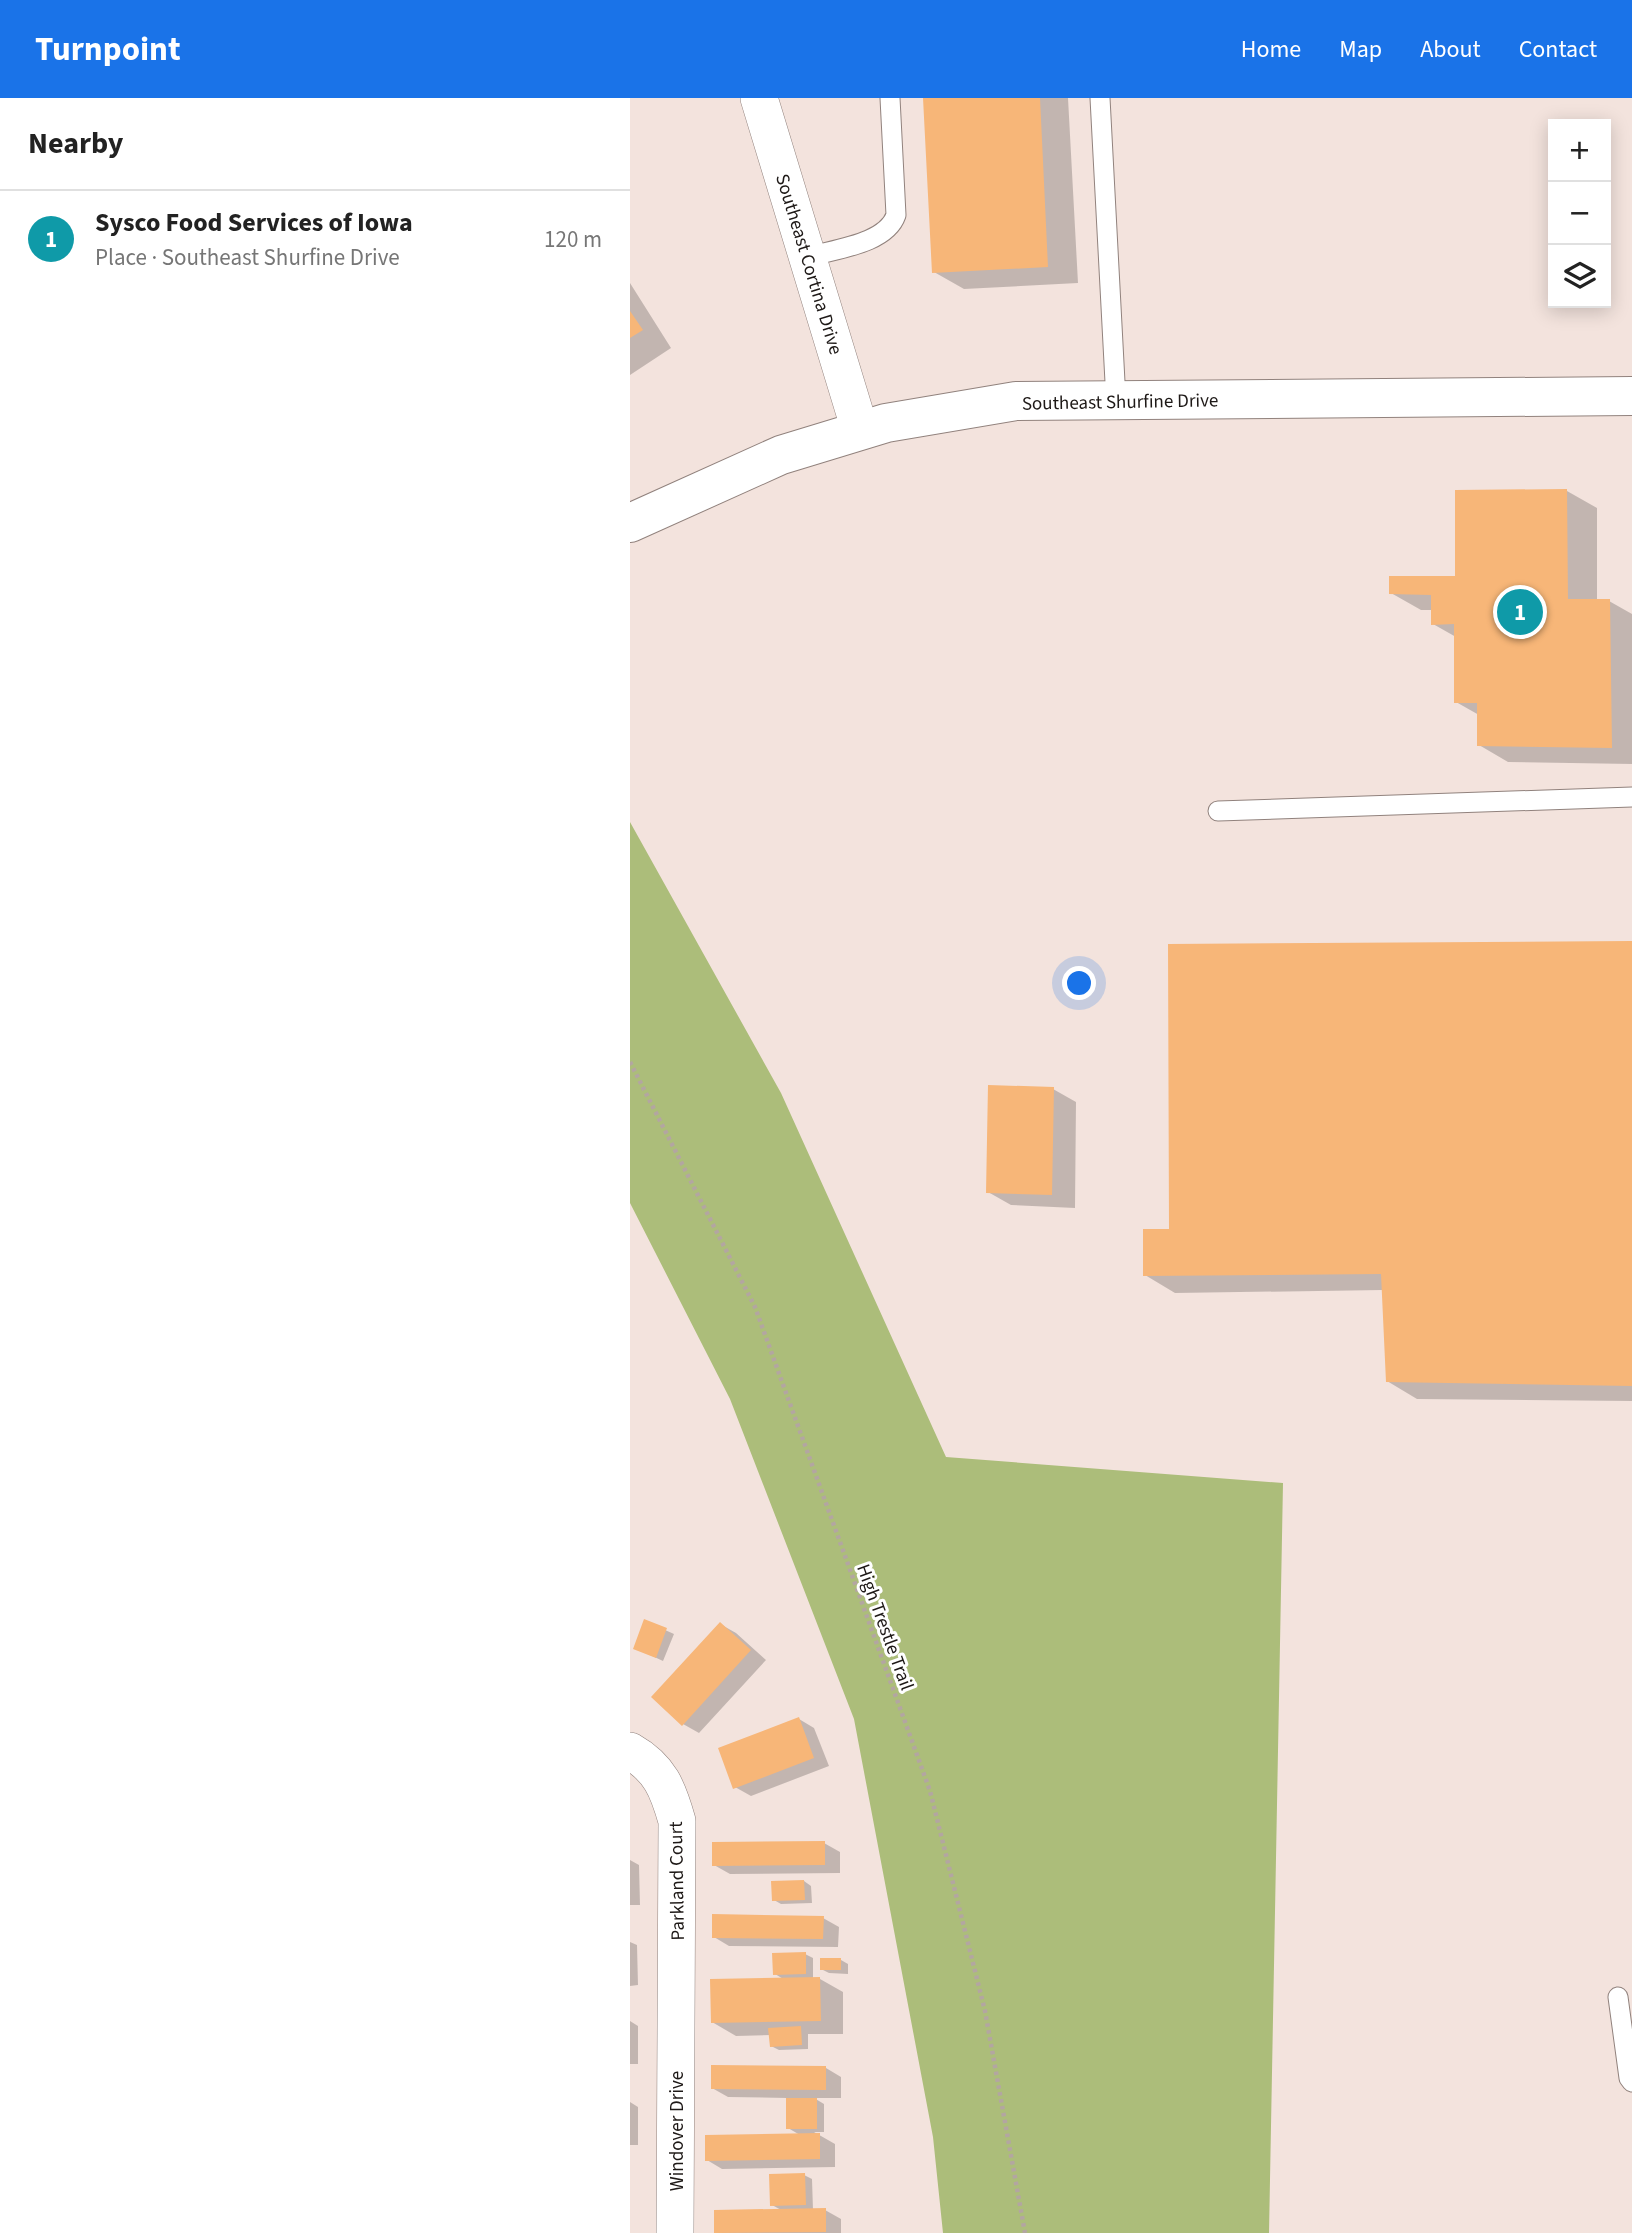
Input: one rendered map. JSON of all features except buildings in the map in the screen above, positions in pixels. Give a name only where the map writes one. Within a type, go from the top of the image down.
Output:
[{"type":"street","name":"Southeast Cortina Drive","points":[[759,98],[860,430]]},
{"type":"street","name":"Southeast Shurfine Drive","points":[[630,523],[781,455],[860,430],[1016,401],[1632,396]]},
{"type":"street","name":"Parkland Court","points":[[630,1751],[650,1762],[669,1792],[677,1821],[677,2028]]},
{"type":"street","name":"Windover Drive","points":[[675,2233],[677,2028]]},
{"type":"lane","points":[[808,257],[880,235],[893,224],[896,215],[890,98]]},
{"type":"lane","points":[[1100,98],[1116,401]]},
{"type":"lane","points":[[1218,811],[1632,797]]},
{"type":"lane","points":[[1618,1997],[1629,2078],[1632,2082]]},
{"type":"path","name":"High Trestle Trail","points":[[630,1062],[755,1307],[930,1791],[985,2011],[1025,2233]]},
{"type":"green space","points":[[630,822],[781,1093],[946,1457],[1283,1483],[1269,2233],[943,2233],[933,2137],[854,1719],[730,1399],[630,1203]]},
{"type":"place","name":"Sysco Food Services of Iowa","points":[[1520,612]]}]
